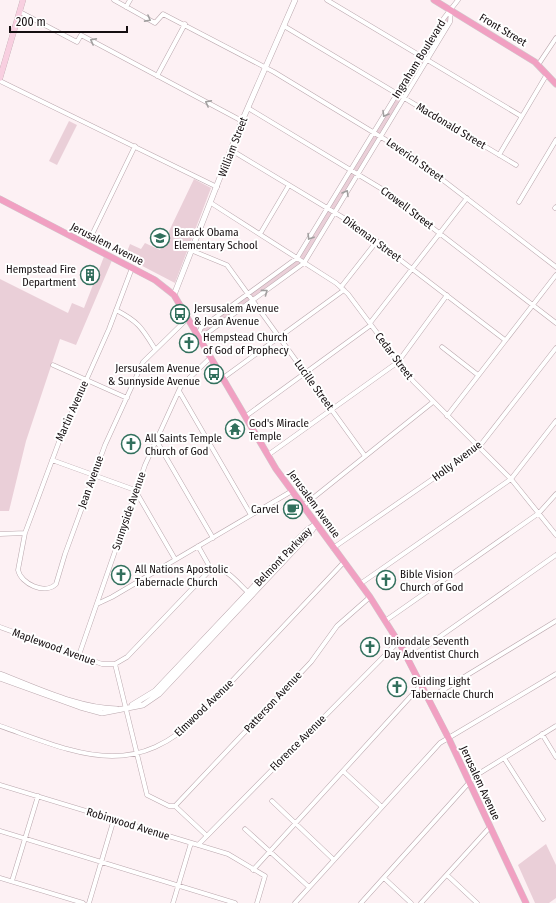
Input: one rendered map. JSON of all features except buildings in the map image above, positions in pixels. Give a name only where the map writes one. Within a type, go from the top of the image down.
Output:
[{"type":"main road","points":[[0,78],[23,0]]},
{"type":"main road","name":"Front Street","points":[[434,0],[538,64],[556,84]]},
{"type":"main road","name":"Jerusalem Avenue","points":[[0,199],[155,280],[174,295],[268,455],[292,491],[370,597],[408,659],[449,739],[526,903]]},
{"type":"street","points":[[114,0],[126,7],[130,0]]},
{"type":"street","name":"William Street","points":[[174,295],[193,251],[242,121],[295,0]]},
{"type":"street","points":[[327,0],[522,116]]},
{"type":"street","points":[[451,10],[458,0]]},
{"type":"street","name":"Leverich Street","points":[[126,7],[155,23],[164,14],[185,24],[265,68],[374,132],[409,154],[556,267]]},
{"type":"street","name":"Ingraham Boulevard","points":[[198,335],[201,328],[297,258],[420,56],[444,18],[451,10]]},
{"type":"street","name":"Ingraham Boulevard","points":[[198,335],[206,334],[304,263],[450,22],[451,10]]},
{"type":"street","points":[[20,12],[77,42],[81,35],[242,121]]},
{"type":"street","points":[[157,76],[185,24]]},
{"type":"street","name":"Macdonald Street","points":[[284,26],[516,165]]},
{"type":"street","points":[[538,64],[556,38]]},
{"type":"street","points":[[499,155],[547,74]]},
{"type":"street","points":[[0,81],[217,186]]},
{"type":"street","name":"Crowell Street","points":[[248,108],[382,189],[556,323]]},
{"type":"street","points":[[519,202],[556,140]]},
{"type":"street","points":[[88,245],[135,146]]},
{"type":"street","name":"Dikeman Street","points":[[231,150],[335,212],[377,241],[505,340]]},
{"type":"street","points":[[260,234],[289,185]]},
{"type":"street","points":[[246,416],[371,324],[412,268],[467,198]]},
{"type":"street","name":"Cedar Street","points":[[211,203],[343,289],[371,324],[412,381],[511,479],[540,513],[556,535]]},
{"type":"street","points":[[223,378],[343,289],[377,241]]},
{"type":"street","name":"Lucille Street","points":[[193,251],[227,265],[365,456]]},
{"type":"street","name":"Martin Avenue","points":[[25,533],[64,428],[116,310],[132,268]]},
{"type":"street","points":[[447,416],[556,275]]},
{"type":"street","points":[[268,455],[398,362],[447,296]]},
{"type":"street","points":[[116,310],[133,319],[141,326],[155,349]]},
{"type":"street","name":"Jean Avenue","points":[[25,533],[18,565],[19,575],[26,582],[41,589],[52,588],[58,580],[65,554],[93,475],[143,362],[188,318]]},
{"type":"street","points":[[442,347],[478,376]]},
{"type":"street","name":"Holly Avenue","points":[[333,548],[479,447],[556,348]]},
{"type":"street","name":"Sunnyside Avenue","points":[[79,656],[135,490],[156,440],[183,384],[211,358]]},
{"type":"street","points":[[53,364],[127,398]]},
{"type":"street","points":[[179,391],[251,515]]},
{"type":"street","points":[[303,506],[433,402]]},
{"type":"street","points":[[360,584],[511,479],[556,421]]},
{"type":"street","points":[[156,440],[213,538]]},
{"type":"street","points":[[52,460],[135,490],[175,559]]},
{"type":"street","points":[[97,604],[112,597],[292,491]]},
{"type":"street","points":[[385,621],[540,513],[556,494]]},
{"type":"street","name":"Belmont Parkway","points":[[125,709],[155,691],[171,677],[250,594],[307,530],[316,524]]},
{"type":"street","points":[[0,534],[25,533]]},
{"type":"street","points":[[198,546],[211,569]]},
{"type":"street","points":[[408,659],[556,555]]},
{"type":"street","name":"Elmwood Avenue","points":[[0,726],[83,754],[109,757],[136,754],[161,745],[189,726],[344,562]]},
{"type":"street","points":[[206,835],[175,806],[169,806],[147,795],[115,664],[127,657],[211,569],[218,568],[226,572],[250,594]]},
{"type":"street","points":[[102,588],[106,594],[112,597]]},
{"type":"street","name":"Patterson Avenue","points":[[175,806],[311,662],[337,626],[370,597]]},
{"type":"street","points":[[428,700],[556,621]]},
{"type":"street","name":"Maplewood Avenue","points":[[0,627],[102,664],[115,664]]},
{"type":"street","name":"Florence Avenue","points":[[198,845],[206,835],[398,642]]},
{"type":"street","points":[[0,674],[31,688]]},
{"type":"street","points":[[295,903],[440,743],[556,674]]},
{"type":"street","points":[[0,678],[80,705],[125,709]]},
{"type":"street","points":[[257,903],[264,876],[253,870],[421,685]]},
{"type":"street","points":[[361,903],[475,776],[556,726]]},
{"type":"street","points":[[542,734],[556,757]]},
{"type":"street","points":[[504,758],[543,819]]},
{"type":"street","points":[[342,771],[382,807]]},
{"type":"street","name":"Robinwood Avenue","points":[[0,785],[228,854],[253,870]]},
{"type":"street","points":[[12,882],[38,796]]},
{"type":"street","points":[[272,801],[334,860]]},
{"type":"street","points":[[89,903],[114,820]]},
{"type":"street","points":[[421,903],[490,827]]},
{"type":"street","points":[[245,829],[309,887]]},
{"type":"street","points":[[0,831],[236,903]]},
{"type":"street","points":[[173,903],[191,843]]},
{"type":"street","points":[[447,875],[477,903]]},
{"type":"street","points":[[0,878],[83,903]]},
{"type":"street","points":[[384,878],[411,903]]},
{"type":"shaded area","points":[[451,10],[450,22],[304,263],[206,334],[198,335],[201,328],[297,258],[397,94]]},
{"type":"shaded area","points":[[69,121],[77,125],[57,165],[49,161]]},
{"type":"shaded area","points":[[194,179],[211,188],[175,283],[125,257],[130,244],[141,249],[145,243],[160,250]]},
{"type":"shaded area","points":[[105,254],[113,258],[76,345],[60,339],[26,441],[9,511],[0,511],[0,279],[68,313],[72,303],[84,308]]},
{"type":"shaded area","points":[[546,844],[556,865],[556,898],[549,903],[535,903],[518,865]]},
{"type":"place","name":"Barack Obama Elementary School","points":[[160,238]]},
{"type":"place","name":"Hempstead Fire Department","points":[[90,275]]},
{"type":"place","name":"Jersusalem Avenue & Jean Avenue","points":[[180,314]]},
{"type":"place","name":"Hempstead Church of God of Prophecy","points":[[189,343]]},
{"type":"place","name":"Jersusalem Avenue & Sunnyside Avenue","points":[[214,374]]},
{"type":"place","name":"God's Miracle Temple","points":[[235,429]]},
{"type":"place","name":"All Saints Temple Church of God","points":[[131,444]]},
{"type":"place","name":"Carvel","points":[[293,509]]},
{"type":"place","name":"All Nations Apostolic Tabernacle Church","points":[[121,575]]},
{"type":"place","name":"Bible Vision Church of God","points":[[386,580]]},
{"type":"place","name":"Uniondale Seventh Day Adventist Church","points":[[370,647]]},
{"type":"place","name":"Guiding Light Tabernacle Church","points":[[397,687]]}]
